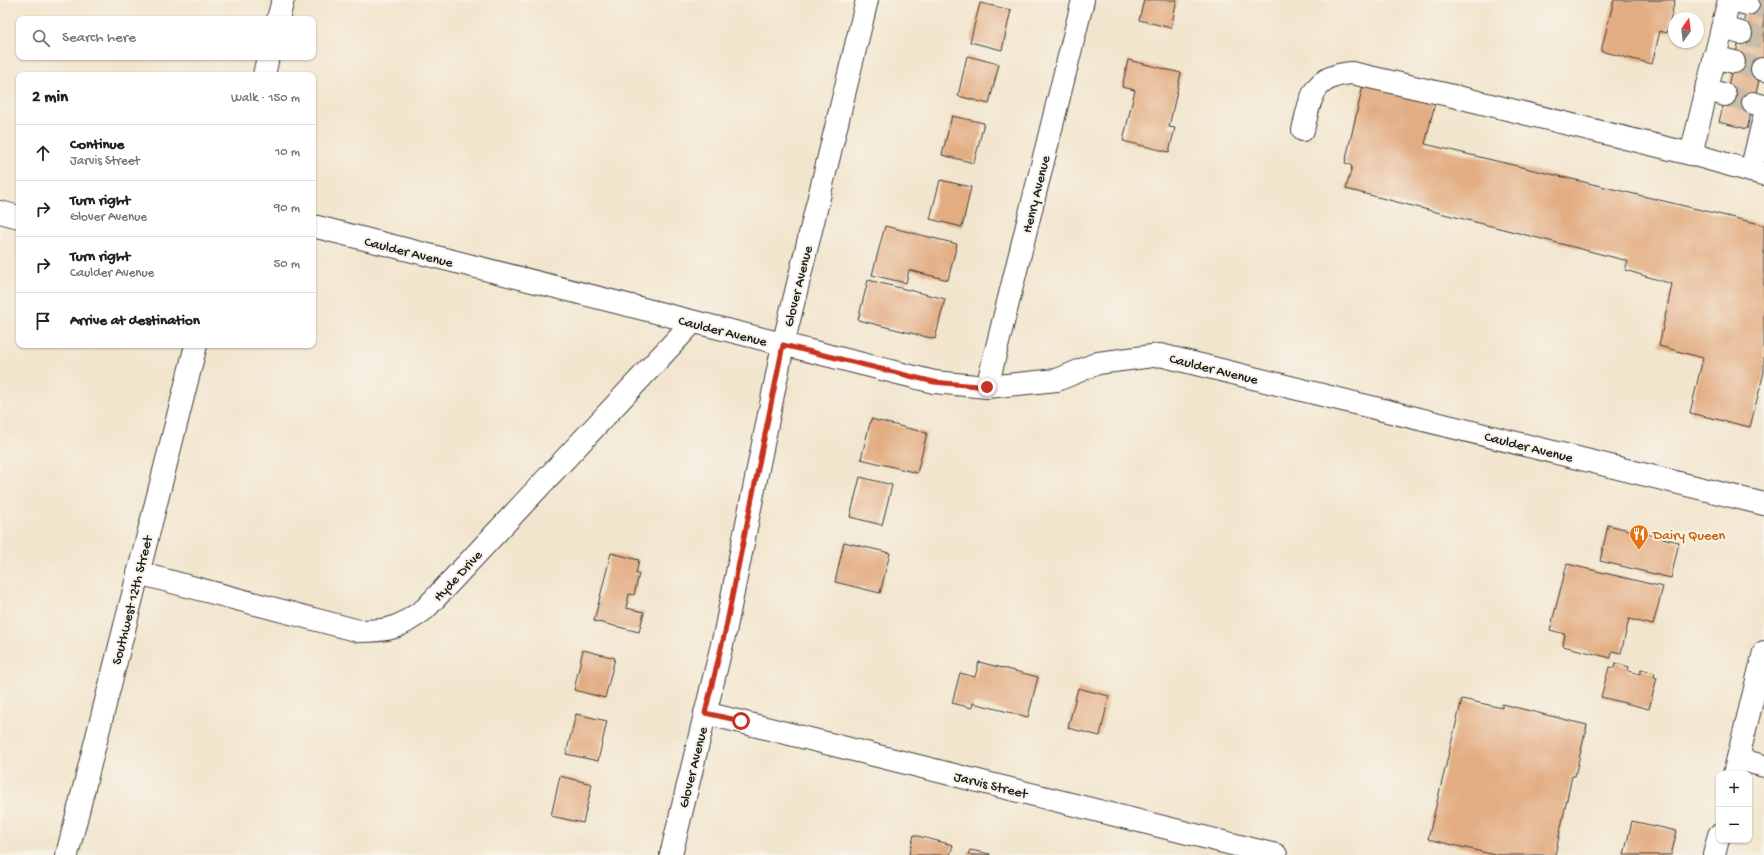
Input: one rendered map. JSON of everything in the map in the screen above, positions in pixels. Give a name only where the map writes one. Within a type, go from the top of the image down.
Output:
[{"type":"street","points":[[279,16],[283,0]]},
{"type":"street","name":"Glover Avenue","points":[[671,855],[725,632],[783,345],[867,0]]},
{"type":"street","name":"Henry Avenue","points":[[987,387],[1083,0]]},
{"type":"street","points":[[1691,154],[1716,92],[1732,30],[1736,1]]},
{"type":"street","points":[[265,72],[267,60]]},
{"type":"street","points":[[1302,130],[1312,93],[1325,79],[1352,72],[1691,154],[1757,172],[1760,109]]},
{"type":"street","points":[[0,212],[16,216]]},
{"type":"street","name":"Caulder Avenue","points":[[316,227],[934,382],[987,387],[1057,380],[1098,363],[1160,355],[1764,504]]},
{"type":"street","name":"Hyde Drive","points":[[138,573],[359,631],[383,631],[406,623],[425,609],[694,322]]},
{"type":"street","name":"Southwest 12th Street","points":[[67,855],[195,348]]},
{"type":"street","points":[[1764,652],[1736,767],[1764,766]]},
{"type":"street","name":"Jarvis Street","points":[[705,713],[1276,855]]},
{"type":"street","points":[[1714,855],[1717,843]]},
{"type":"building","points":[[1144,0],[1177,0],[1171,28],[1139,20]]},
{"type":"building","points":[[1614,0],[1675,0],[1672,12],[1668,12],[1667,33],[1660,31],[1652,64],[1601,51]]},
{"type":"building","points":[[1749,0],[1764,0],[1764,60],[1747,129],[1719,122]]},
{"type":"building","points":[[980,3],[1011,10],[1002,50],[970,42]]},
{"type":"building","points":[[967,56],[999,64],[989,104],[958,96]]},
{"type":"building","points":[[1128,60],[1181,73],[1169,127],[1175,128],[1169,152],[1123,141],[1135,90],[1122,87]]},
{"type":"building","points":[[1364,81],[1436,99],[1425,144],[1764,225],[1764,372],[1750,427],[1690,413],[1703,358],[1659,346],[1672,284],[1625,270],[1628,261],[1346,189],[1352,166],[1345,163]]},
{"type":"building","points":[[952,116],[984,123],[974,163],[942,155]]},
{"type":"building","points":[[940,180],[971,187],[962,227],[930,219]]},
{"type":"building","points":[[885,226],[957,244],[948,280],[909,270],[906,283],[872,275]]},
{"type":"building","points":[[868,280],[945,299],[935,339],[858,320]]},
{"type":"building","points":[[871,419],[927,433],[917,473],[861,459]]},
{"type":"building","points":[[860,477],[892,485],[882,525],[850,517]]},
{"type":"building","name":"Dairy Queen","points":[[1608,525],[1679,542],[1671,578],[1600,561]]},
{"type":"building","points":[[844,542],[890,553],[880,593],[835,582]]},
{"type":"building","points":[[611,553],[639,560],[636,574],[639,574],[634,595],[629,594],[626,608],[644,612],[639,632],[594,621]]},
{"type":"building","points":[[1567,564],[1663,587],[1653,625],[1629,619],[1621,653],[1612,651],[1611,658],[1563,646],[1565,634],[1550,630]]},
{"type":"building","points":[[583,650],[615,658],[605,698],[574,690]]},
{"type":"building","points":[[979,662],[1038,677],[1028,717],[973,703],[972,708],[952,703],[960,673],[975,677]]},
{"type":"building","points":[[1615,663],[1629,667],[1628,671],[1640,674],[1641,669],[1655,673],[1654,677],[1657,678],[1649,709],[1601,697],[1609,667],[1614,668]]},
{"type":"building","points":[[1078,688],[1109,696],[1100,736],[1068,728]]},
{"type":"building","points":[[1462,699],[1502,708],[1502,704],[1587,725],[1575,776],[1572,776],[1555,855],[1495,855],[1428,839]]},
{"type":"building","points":[[576,714],[607,721],[598,761],[566,754]]},
{"type":"building","points":[[560,776],[592,784],[583,823],[551,816]]},
{"type":"building","points":[[1632,821],[1677,831],[1671,855],[1624,855]]},
{"type":"building","points":[[914,835],[953,845],[950,855],[909,855]]},
{"type":"building","points":[[970,850],[990,854],[990,855],[968,855]]},
{"type":"tunnel","points":[[1748,4],[1764,8]]},
{"type":"tunnel","points":[[1741,33],[1764,39]]},
{"type":"tunnel","points":[[1734,62],[1762,69]]},
{"type":"tunnel","points":[[1725,95],[1753,103]]},
{"type":"place","name":"Dairy Queen","points":[[1639,551]]},
{"type":"route","points":[[741,721],[705,713],[725,632],[783,345],[934,382],[987,387]]}]
